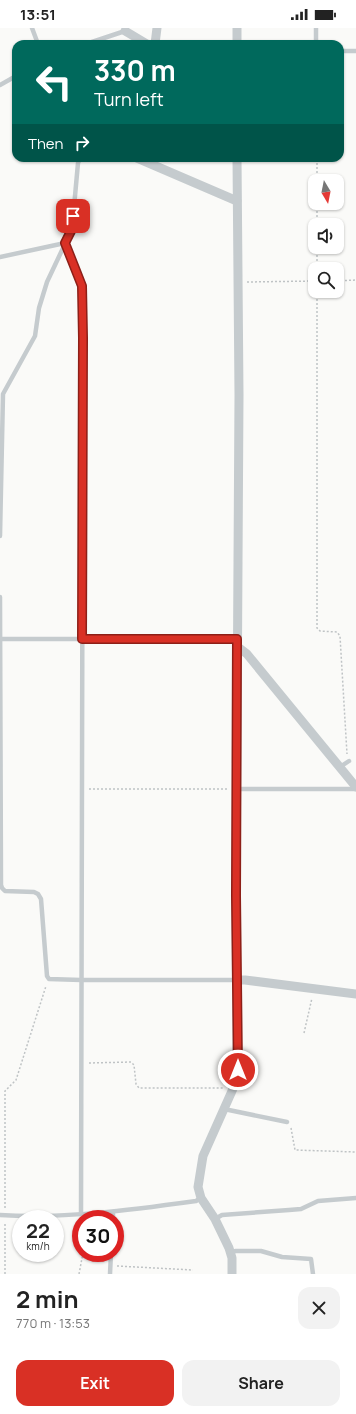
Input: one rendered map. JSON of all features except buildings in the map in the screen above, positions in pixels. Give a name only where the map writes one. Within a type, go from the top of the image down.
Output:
[{"type":"street","points":[[156,40],[158,28]]},
{"type":"street","points":[[237,28],[237,40]]},
{"type":"street","points":[[125,31],[140,40]]},
{"type":"street","points":[[146,162],[237,201]]},
{"type":"street","points":[[232,1274],[230,1252],[215,1219],[199,1194],[198,1187],[201,1162],[233,1090],[238,1070],[237,643],[239,395],[237,162]]},
{"type":"street","points":[[237,643],[356,788]]},
{"type":"street","points":[[237,980],[356,994]]},
{"type":"lane","points":[[32,28],[36,40]]},
{"type":"lane","points":[[316,28],[316,40]]},
{"type":"lane","points":[[98,40],[125,31]]},
{"type":"lane","points":[[344,51],[356,51]]},
{"type":"lane","points":[[0,85],[12,78]]},
{"type":"lane","points":[[0,536],[3,394],[35,336],[39,308],[47,282],[72,229],[78,162]]},
{"type":"lane","points":[[0,257],[65,243]]},
{"type":"lane","points":[[65,243],[82,286],[83,338],[81,1210]]},
{"type":"lane","points":[[0,597],[1,885],[5,891],[34,892],[38,894],[41,899],[47,976],[49,979],[81,980],[237,980]]},
{"type":"lane","points":[[1,639],[82,639],[237,643]]},
{"type":"lane","points":[[340,767],[349,761]]},
{"type":"lane","points":[[237,789],[356,788]]},
{"type":"lane","points":[[224,1109],[287,1122]]},
{"type":"lane","points":[[124,1211],[196,1201],[201,1198]]},
{"type":"lane","points":[[215,1219],[222,1216],[300,1208],[318,1201],[356,1198]]},
{"type":"lane","points":[[2,1216],[72,1214]]},
{"type":"lane","points":[[230,1252],[261,1251],[282,1257],[311,1259],[312,1274]]},
{"type":"lane","points":[[110,1274],[111,1265]]},
{"type":"path","points":[[317,162],[317,174]]},
{"type":"path","points":[[344,281],[356,280]]},
{"type":"path","points":[[238,282],[308,281]]},
{"type":"path","points":[[317,298],[317,628],[320,631],[337,632],[340,636],[347,754],[349,761]]},
{"type":"path","points":[[81,789],[237,789]]},
{"type":"path","points":[[5,1274],[2,1216],[5,1091],[16,1080],[49,979]]},
{"type":"path","points":[[304,1033],[313,989]]},
{"type":"path","points":[[81,1063],[131,1062],[134,1065],[136,1084],[139,1088],[226,1088],[233,1090]]},
{"type":"path","points":[[287,1122],[290,1126],[295,1150],[356,1152]]},
{"type":"path","points":[[79,1274],[81,1262]]},
{"type":"path","points":[[111,1265],[193,1270]]},
{"type":"route","points":[[73,216],[72,229],[65,243],[82,286],[82,639],[237,639],[236,896],[238,1070]]}]
